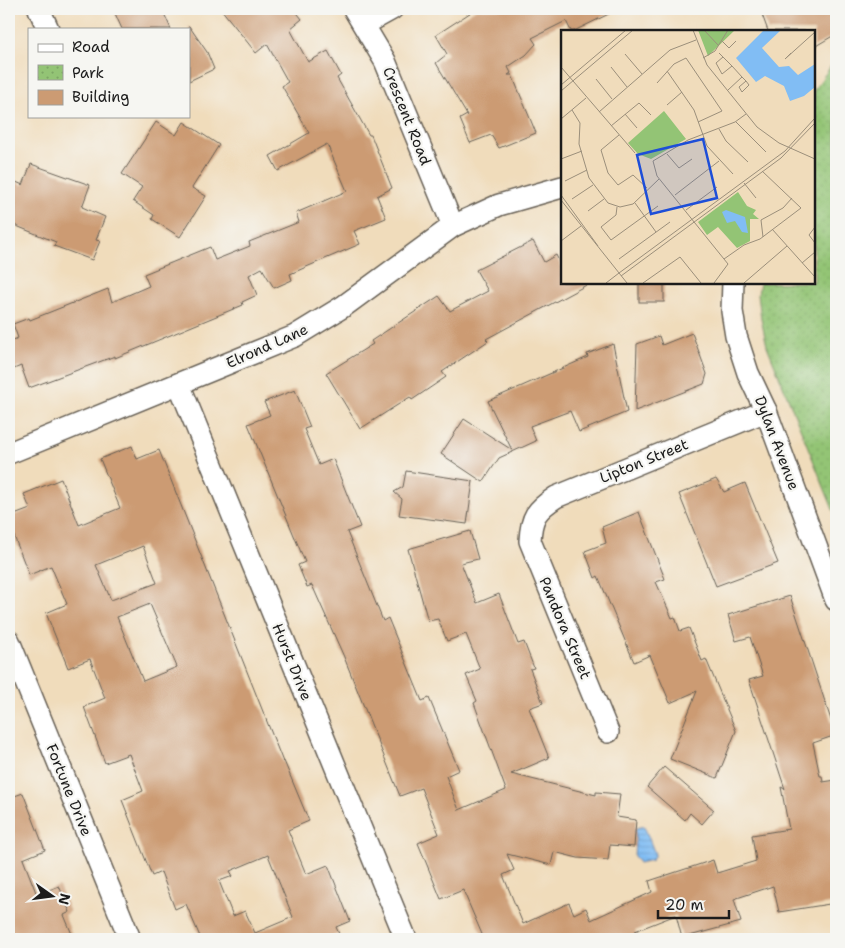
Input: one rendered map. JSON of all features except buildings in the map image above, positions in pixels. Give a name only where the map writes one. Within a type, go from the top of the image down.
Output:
[{"type":"street","points":[[39,9],[48,28]]},
{"type":"street","points":[[360,16],[392,9]]},
{"type":"street","name":"Crescent Road","points":[[360,16],[385,61],[453,226]]},
{"type":"street","name":"Elrond Lane","points":[[9,453],[294,336],[344,306],[453,226],[499,205],[561,187]]},
{"type":"street","name":"Dylan Avenue","points":[[733,284],[732,311],[736,336],[748,373],[766,412],[836,600]]},
{"type":"street","name":"Hurst Drive","points":[[179,384],[406,939]]},
{"type":"street","name":"Lipton Street","points":[[531,522],[542,506],[556,497],[766,412]]},
{"type":"street","name":"Pandora Street","points":[[531,522],[530,541],[608,732]]},
{"type":"street","name":"Fortune Drive","points":[[9,641],[130,939]]},
{"type":"green space","points":[[836,59],[836,517],[767,346],[758,294],[760,284],[815,284],[815,89]]},
{"type":"water","points":[[644,826],[655,854],[652,860],[639,863],[634,856],[636,828]]}]
